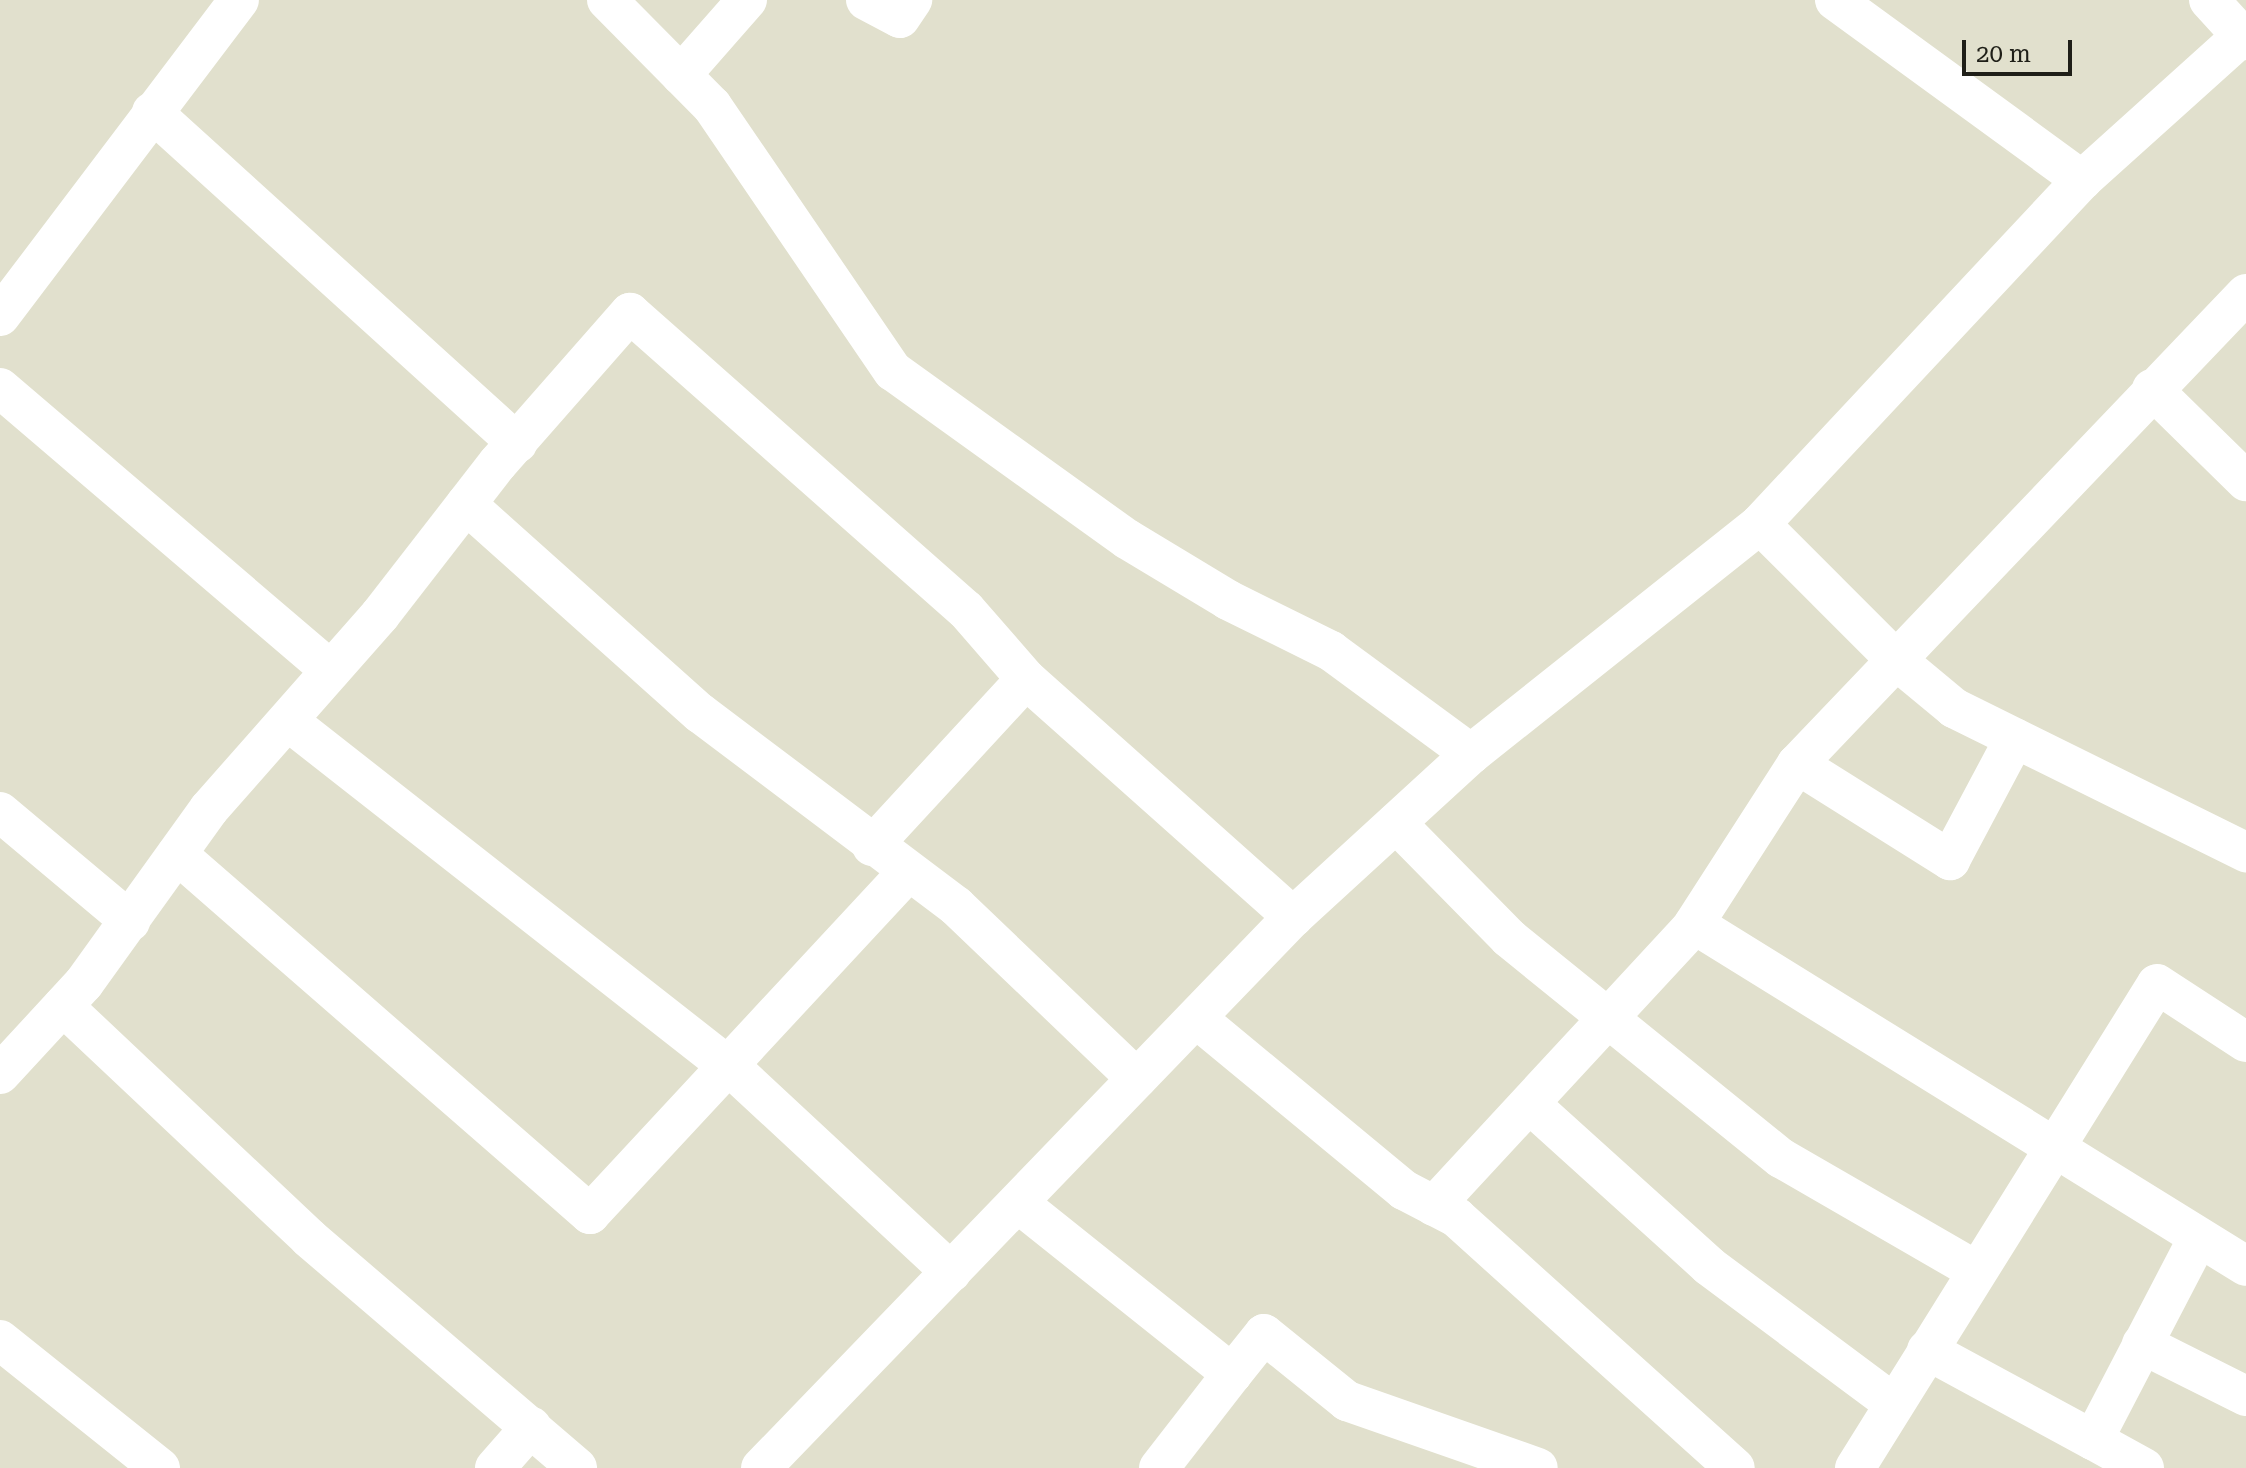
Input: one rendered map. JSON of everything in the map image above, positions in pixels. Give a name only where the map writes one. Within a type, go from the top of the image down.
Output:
[{"type":"street","points":[[0,316],[239,0]]},
{"type":"street","points":[[607,0],[712,106],[893,371],[1127,539],[1228,600],[1331,651],[1471,754]]},
{"type":"street","points":[[681,75],[747,0]]},
{"type":"street","points":[[866,0],[900,18],[912,0]]},
{"type":"street","points":[[1835,0],[2082,180]]},
{"type":"street","points":[[761,1468],[1293,917],[1471,754],[1760,524],[2082,180],[2244,38],[2211,0]]},
{"type":"street","points":[[152,112],[517,443]]},
{"type":"street","points":[[1434,1206],[1694,924],[1797,764],[2246,294]]},
{"type":"street","points":[[0,1074],[63,1006],[130,921],[177,854],[517,443],[630,313],[966,610],[1026,679],[1293,917]]},
{"type":"street","points":[[0,388],[331,671]]},
{"type":"street","points":[[2152,389],[2246,481]]},
{"type":"street","points":[[466,504],[700,713],[872,846],[956,906],[1137,1079]]},
{"type":"street","points":[[1760,524],[1895,659],[1954,708],[2246,852]]},
{"type":"street","points":[[872,846],[1026,679]]},
{"type":"street","points":[[288,721],[726,1066],[951,1272]]},
{"type":"street","points":[[1797,764],[1950,860],[2015,738]]},
{"type":"street","points":[[0,812],[130,921]]},
{"type":"street","points":[[1396,823],[1509,938],[1611,1017],[1781,1158],[1975,1270]]},
{"type":"street","points":[[177,854],[590,1214],[908,872]]},
{"type":"street","points":[[1694,924],[2054,1150],[2246,1266]]},
{"type":"street","points":[[1855,1468],[1975,1270],[2157,984],[2246,1042]]},
{"type":"street","points":[[63,1006],[309,1238],[577,1468]]},
{"type":"street","points":[[1196,1018],[1404,1190],[1456,1217],[1735,1468]]},
{"type":"street","points":[[1530,1104],[1709,1266],[1894,1404]]},
{"type":"street","points":[[1018,1203],[1232,1374]]},
{"type":"street","points":[[2093,1440],[2198,1238]]},
{"type":"street","points":[[1159,1468],[1264,1334],[1347,1401],[1538,1468]]},
{"type":"street","points":[[0,1340],[140,1462]]},
{"type":"street","points":[[2142,1344],[2246,1396]]},
{"type":"street","points":[[1927,1350],[2144,1468]]},
{"type":"street","points":[[495,1468],[531,1427]]}]
